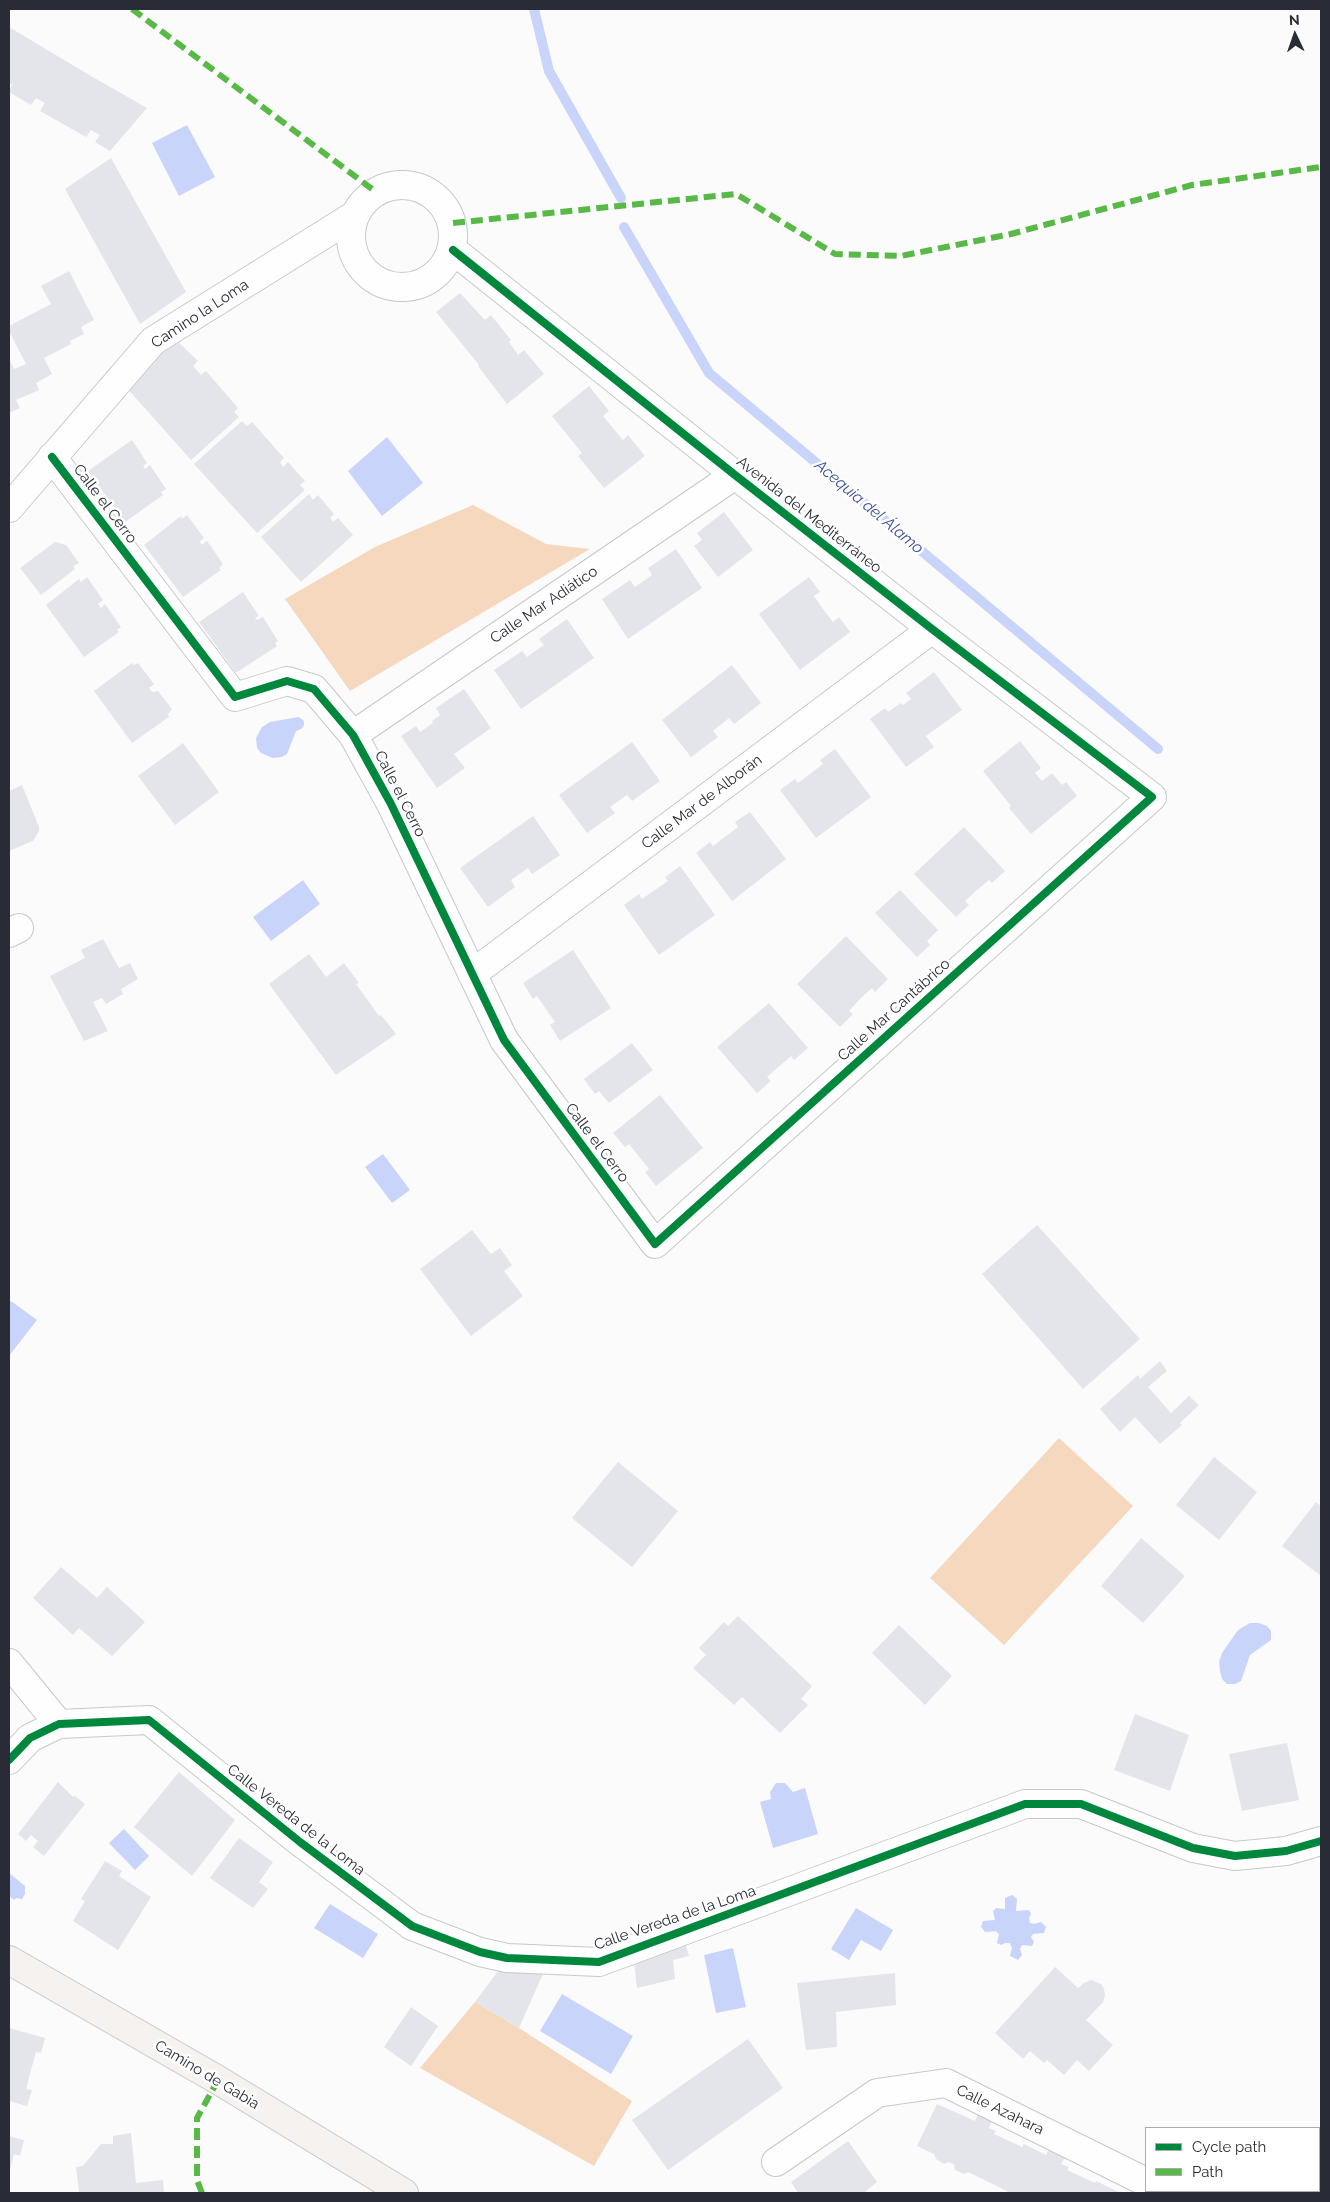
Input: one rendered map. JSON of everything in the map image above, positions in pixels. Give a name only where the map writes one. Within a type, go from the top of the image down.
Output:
[{"type":"street","points":[[407,185],[423,189],[445,207],[453,223],[453,250],[440,273],[425,283],[410,288],[392,287],[371,278],[362,269],[353,254],[350,232],[355,215],[362,204],[376,192],[389,186],[407,185]]},
{"type":"street","name":"Camino la Loma","points":[[9,508],[154,341],[355,215]]},
{"type":"street","name":"Avenida del Mediterráneo","points":[[453,250],[735,475],[1152,797]]},
{"type":"street","name":"Calle el Cerro","points":[[52,457],[235,697],[287,681],[314,689],[353,735],[391,804],[504,1040],[655,1244]]},
{"type":"street","name":"Calle Mar Adiático","points":[[353,735],[735,475]]},
{"type":"street","name":"Calle Mar de Alborán","points":[[472,974],[932,629]]},
{"type":"street","name":"Calle Mar Cantábrico","points":[[655,1244],[1152,797]]},
{"type":"street","points":[[9,1662],[59,1724]]},
{"type":"street","name":"Calle Vereda de la Loma","points":[[9,1760],[30,1738],[59,1724],[149,1720],[300,1842],[412,1926],[480,1952],[507,1958],[599,1962],[1025,1804],[1081,1804],[1193,1848],[1234,1856],[1286,1851],[1321,1840]]},
{"type":"street","name":"Camino de Gabia","points":[[9,1960],[218,2080],[404,2193]]},
{"type":"street","name":"Calle Azahara","points":[[776,2162],[877,2092],[946,2083],[1145,2182]]},
{"type":"shaded area","points":[[473,505],[546,544],[590,549],[350,691],[285,599],[375,547]]},
{"type":"shaded area","points":[[1059,1438],[1133,1506],[1004,1645],[930,1578]]},
{"type":"shaded area","points":[[475,2002],[632,2101],[594,2166],[420,2068]]},
{"type":"water","points":[[187,125],[215,177],[179,196],[152,143]]},
{"type":"water","points":[[387,437],[423,483],[382,516],[348,471]]},
{"type":"water","points":[[299,717],[304,721],[304,725],[296,731],[287,754],[282,757],[273,758],[261,753],[257,748],[256,738],[262,727],[270,722]]},
{"type":"water","points":[[303,880],[320,904],[271,941],[253,917]]},
{"type":"water","points":[[383,1154],[410,1190],[392,1203],[365,1167]]},
{"type":"water","points":[[11,1301],[37,1320],[9,1356],[9,1303]]},
{"type":"water","points":[[1250,1623],[1259,1623],[1267,1626],[1271,1631],[1271,1640],[1250,1655],[1241,1681],[1235,1684],[1227,1684],[1222,1679],[1220,1671],[1219,1662],[1222,1653],[1238,1630]]},
{"type":"water","points":[[776,1783],[785,1783],[793,1792],[805,1788],[818,1834],[773,1848],[760,1802],[771,1799],[770,1792]]},
{"type":"water","points":[[124,1829],[149,1856],[135,1870],[109,1843]]},
{"type":"water","points":[[9,1873],[25,1886],[25,1894],[22,1899],[16,1898],[14,1900],[9,1896]]},
{"type":"water","points":[[1012,1895],[1017,1899],[1016,1911],[1029,1910],[1031,1914],[1029,1918],[1030,1923],[1041,1922],[1046,1927],[1044,1933],[1033,1934],[1031,1937],[1034,1942],[1032,1946],[1022,1945],[1020,1949],[1022,1955],[1018,1960],[1010,1956],[1012,1948],[1010,1943],[1001,1945],[997,1943],[999,1934],[996,1931],[985,1932],[981,1927],[983,1921],[995,1920],[993,1911],[996,1908],[1005,1909],[1005,1898]]},
{"type":"water","points":[[330,1904],[378,1934],[363,1958],[314,1928]]},
{"type":"water","points":[[856,1908],[893,1930],[881,1951],[861,1940],[849,1960],[831,1949]]},
{"type":"water","points":[[733,1948],[746,2007],[716,2013],[704,1955]]},
{"type":"water","points":[[562,1994],[633,2036],[611,2074],[540,2031]]},
{"type":"building","points":[[9,27],[147,108],[110,151],[95,142],[100,135],[91,130],[86,137],[40,111],[45,103],[36,98],[31,105],[9,92],[12,85],[9,82]]},
{"type":"building","points":[[111,158],[186,292],[140,324],[65,189]]},
{"type":"building","points":[[69,271],[94,320],[81,327],[84,334],[70,341],[71,344],[44,358],[52,374],[36,383],[39,390],[16,400],[20,408],[9,413],[9,359],[14,369],[26,364],[9,331],[9,326],[51,304],[41,286]]},
{"type":"building","points":[[460,293],[485,320],[491,315],[511,340],[509,342],[518,355],[524,350],[544,374],[507,404],[479,365],[436,312]]},
{"type":"building","points":[[175,339],[198,361],[193,366],[201,375],[206,371],[238,408],[234,412],[239,417],[191,460],[125,386]]},
{"type":"building","points":[[589,386],[609,411],[603,416],[623,440],[628,435],[645,456],[604,488],[578,456],[582,453],[552,416]]},
{"type":"building","points":[[242,421],[247,426],[252,422],[284,458],[280,462],[283,467],[288,462],[305,481],[300,485],[305,490],[257,533],[194,464]]},
{"type":"building","points":[[132,440],[147,463],[143,466],[145,469],[150,465],[166,489],[161,492],[163,495],[125,522],[88,471]]},
{"type":"building","points":[[309,494],[313,500],[318,495],[334,514],[330,518],[333,522],[338,518],[353,535],[301,582],[261,537]]},
{"type":"building","points":[[724,512],[753,550],[718,577],[694,546],[702,540],[697,533]]},
{"type":"building","points":[[187,515],[204,538],[199,542],[202,545],[207,541],[223,564],[219,568],[221,570],[183,597],[144,545],[181,516],[182,519]]},
{"type":"building","points":[[55,542],[66,545],[79,563],[73,566],[75,569],[41,595],[20,568]]},
{"type":"building","points":[[676,549],[702,588],[628,639],[602,599],[630,580],[635,587],[652,575],[648,568]]},
{"type":"building","points":[[87,577],[103,600],[98,604],[101,608],[105,604],[121,627],[117,630],[119,632],[84,657],[46,605],[79,579],[81,582]]},
{"type":"building","points":[[809,577],[820,592],[814,596],[823,609],[833,622],[839,617],[850,632],[800,670],[759,614]]},
{"type":"building","points":[[243,592],[259,616],[255,618],[257,620],[263,617],[278,641],[275,643],[277,646],[236,673],[199,622]]},
{"type":"building","points":[[567,619],[594,658],[521,709],[494,670],[522,651],[527,657],[544,645],[539,639]]},
{"type":"building","points":[[132,663],[134,665],[138,663],[154,684],[149,688],[152,692],[158,691],[172,709],[168,714],[169,717],[132,743],[94,691]]},
{"type":"building","points":[[732,665],[761,703],[734,724],[729,718],[713,731],[718,737],[691,757],[662,720]]},
{"type":"building","points":[[934,672],[962,710],[926,736],[934,747],[906,767],[870,719],[885,708],[888,712],[901,703],[903,705],[911,699],[906,693]]},
{"type":"building","points":[[464,689],[491,728],[454,754],[465,768],[437,788],[401,736],[416,726],[420,732],[433,723],[432,721],[440,715],[436,708]]},
{"type":"building","points":[[1020,741],[1041,768],[1035,773],[1042,781],[1052,773],[1062,785],[1066,782],[1077,796],[1031,834],[1009,808],[1011,806],[983,771]]},
{"type":"building","points":[[632,742],[660,781],[632,801],[627,795],[610,807],[615,813],[587,833],[559,795]]},
{"type":"building","points":[[183,743],[219,792],[175,825],[138,776]]},
{"type":"building","points":[[835,749],[871,797],[816,838],[780,790],[795,779],[798,783],[823,764],[820,760]]},
{"type":"building","points":[[22,785],[39,831],[33,841],[9,851],[9,791]]},
{"type":"building","points":[[750,812],[786,859],[732,901],[696,853],[710,842],[713,846],[738,827],[735,822]]},
{"type":"building","points":[[533,816],[560,855],[532,874],[528,868],[511,880],[515,887],[488,907],[460,868]]},
{"type":"building","points":[[964,827],[1005,871],[992,883],[989,880],[965,901],[969,905],[956,917],[914,874]]},
{"type":"building","points":[[680,866],[715,915],[659,955],[624,905],[639,894],[642,899],[668,881],[665,877]]},
{"type":"building","points":[[900,890],[938,930],[927,941],[930,945],[917,957],[875,913]]},
{"type":"building","points":[[846,936],[888,979],[875,992],[872,988],[860,999],[849,1011],[853,1014],[840,1027],[797,984]]},
{"type":"building","points":[[103,939],[119,968],[130,963],[138,979],[121,989],[123,994],[106,1004],[102,998],[93,1002],[108,1031],[84,1041],[50,976],[85,958],[81,950]]},
{"type":"building","points":[[573,950],[611,1008],[560,1041],[550,1025],[555,1022],[537,996],[533,999],[523,983]]},
{"type":"building","points":[[309,954],[326,977],[344,963],[359,983],[356,984],[379,1016],[381,1015],[396,1034],[336,1075],[269,984]]},
{"type":"building","points":[[769,1003],[808,1048],[794,1060],[791,1056],[767,1077],[771,1081],[757,1093],[717,1047]]},
{"type":"building","points":[[632,1043],[653,1070],[609,1103],[599,1091],[595,1094],[584,1079]]},
{"type":"building","points":[[660,1095],[703,1148],[656,1186],[645,1172],[649,1169],[629,1144],[625,1147],[613,1133]]},
{"type":"building","points":[[1037,1225],[1140,1339],[1083,1389],[982,1274]]},
{"type":"building","points":[[472,1230],[491,1254],[500,1248],[512,1265],[504,1271],[523,1296],[471,1336],[420,1269]]},
{"type":"building","points":[[1160,1361],[1167,1371],[1148,1387],[1171,1413],[1189,1396],[1199,1405],[1180,1423],[1182,1425],[1160,1444],[1135,1417],[1120,1432],[1100,1409],[1138,1375],[1140,1379]]},
{"type":"building","points":[[1214,1457],[1257,1492],[1219,1540],[1176,1505]]},
{"type":"building","points":[[618,1462],[678,1511],[632,1567],[572,1518]]},
{"type":"building","points":[[1316,1502],[1321,1506],[1321,1576],[1282,1546]]},
{"type":"building","points":[[1141,1538],[1185,1576],[1143,1623],[1101,1586]]},
{"type":"building","points":[[61,1567],[97,1598],[107,1587],[145,1622],[112,1656],[79,1628],[73,1635],[33,1598]]},
{"type":"building","points":[[738,1616],[812,1686],[801,1699],[808,1705],[780,1733],[742,1697],[734,1705],[693,1668],[706,1655],[699,1648],[724,1622],[728,1626]]},
{"type":"building","points":[[899,1625],[952,1676],[925,1705],[872,1653]]},
{"type":"building","points":[[1135,1714],[1189,1735],[1170,1791],[1114,1770]]},
{"type":"building","points":[[1287,1743],[1299,1800],[1242,1811],[1229,1754]]},
{"type":"building","points":[[179,1772],[235,1820],[192,1876],[134,1827]]},
{"type":"building","points":[[58,1782],[73,1797],[75,1796],[85,1804],[44,1856],[33,1847],[38,1841],[31,1835],[26,1841],[18,1834]]},
{"type":"building","points":[[239,1838],[273,1862],[259,1882],[268,1889],[253,1908],[210,1878]]},
{"type":"building","points":[[105,1861],[122,1871],[119,1876],[151,1897],[118,1950],[73,1921],[85,1901],[81,1899]]},
{"type":"building","points":[[685,1942],[689,1956],[673,1960],[675,1979],[637,1988],[634,1962]]},
{"type":"building","points":[[501,1967],[543,1974],[519,2028],[475,2002]]},
{"type":"building","points":[[1055,1967],[1078,1988],[1091,1980],[1101,1984],[1104,1989],[1103,2002],[1086,2020],[1113,2045],[1089,2071],[1077,2060],[1064,2075],[1047,2060],[1044,2063],[1030,2051],[1023,2059],[995,2033]]},
{"type":"building","points":[[895,1973],[896,2005],[836,2012],[837,2047],[806,2050],[797,1983]]},
{"type":"building","points":[[411,2007],[438,2026],[411,2066],[384,2047]]},
{"type":"building","points":[[9,2028],[45,2038],[41,2053],[36,2052],[31,2070],[26,2089],[32,2090],[27,2106],[9,2101]]},
{"type":"building","points":[[748,2039],[783,2088],[668,2170],[632,2120]]},
{"type":"building","points":[[937,2104],[975,2121],[979,2112],[993,2119],[989,2128],[996,2131],[994,2134],[1022,2147],[1024,2144],[1046,2155],[1050,2147],[1066,2155],[1061,2164],[1069,2167],[1067,2170],[1121,2193],[1008,2193],[968,2172],[964,2174],[955,2170],[954,2164],[948,2162],[944,2164],[936,2159],[934,2154],[917,2146]]},
{"type":"building","points":[[131,2133],[136,2183],[163,2180],[164,2193],[79,2193],[76,2167],[83,2166],[101,2144],[113,2144],[113,2136]]},
{"type":"building","points":[[9,2136],[24,2140],[20,2156],[14,2154],[9,2174]]},
{"type":"building","points":[[848,2141],[877,2182],[864,2193],[798,2193],[791,2182]]},
{"type":"waterway","name":"Acequia del Álamo","points":[[534,9],[549,71],[621,198]]},
{"type":"waterway","name":"Acequia del Álamo","points":[[624,227],[709,373],[1158,749]]},
{"type":"marked path","points":[[132,9],[376,192]]},
{"type":"marked path","points":[[453,223],[736,194],[835,254],[901,256],[1011,234],[1192,185],[1321,167]]},
{"type":"marked path","points":[[202,2193],[197,2180],[197,2118],[218,2080]]},
{"type":"cycle path","points":[[52,457],[235,697],[287,681],[314,689],[353,735],[391,804],[504,1040],[655,1244],[1152,797],[735,475],[453,250]]},
{"type":"cycle path","points":[[9,1760],[30,1738],[59,1724],[149,1720],[300,1842],[412,1926],[480,1952],[507,1958],[599,1962],[1025,1804],[1081,1804],[1193,1848],[1235,1856],[1286,1851],[1321,1841]]}]
